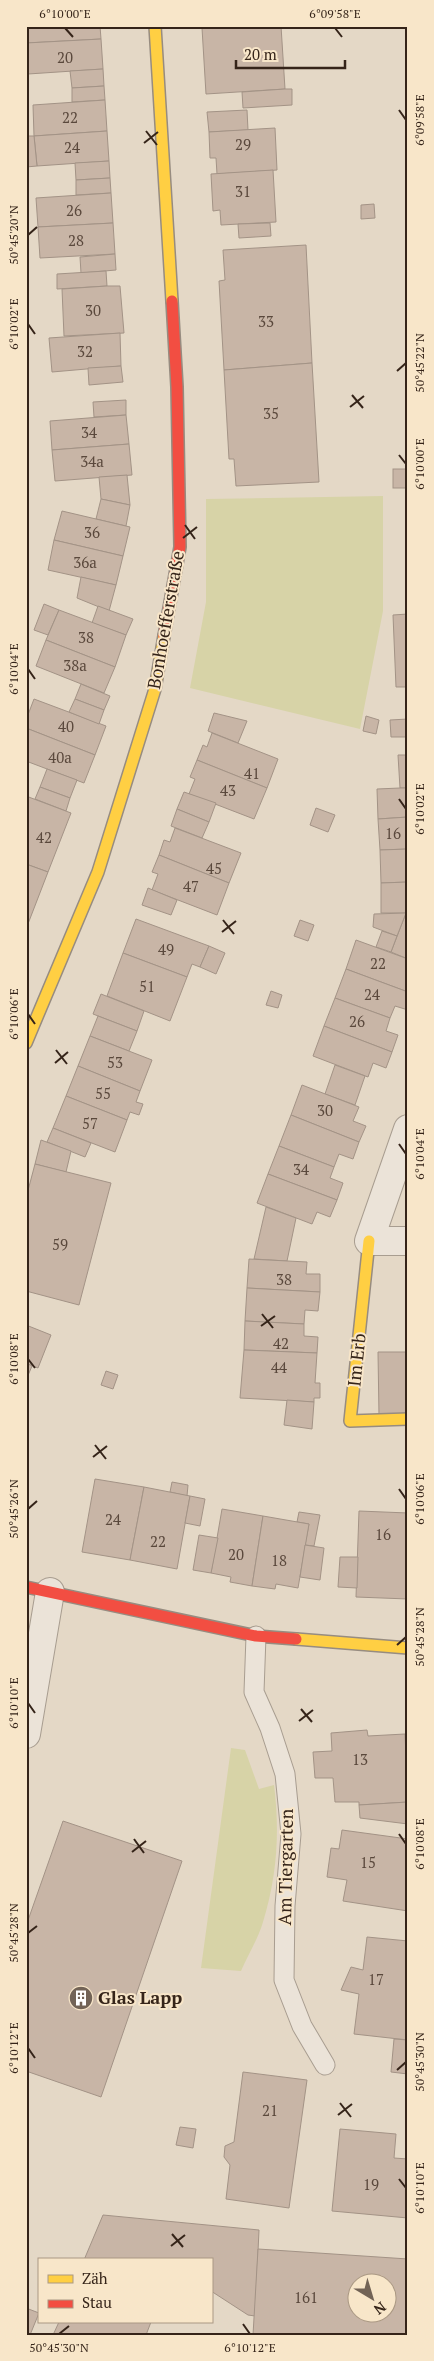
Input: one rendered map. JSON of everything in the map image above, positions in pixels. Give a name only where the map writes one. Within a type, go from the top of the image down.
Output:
[{"type":"street","name":"Bonhoefferstraße","points":[[26,1042],[98,872],[155,689],[180,547],[177,387],[155,26]]},
{"type":"street","name":"Im Erb","points":[[408,1129],[369,1241],[350,1421],[408,1419]]},
{"type":"street","points":[[369,1241],[408,1241]]},
{"type":"street","points":[[26,1734],[38,1590],[256,1636],[408,1648]]},
{"type":"lane","name":"Am Tiergarten","points":[[256,1636],[254,1692],[270,1728],[285,1774],[291,1834],[285,1906],[284,1980],[302,2026],[325,2065]]},
{"type":"shaded area","points":[[383,496],[383,611],[360,729],[190,688],[206,602],[206,499]]},
{"type":"shaded area","points":[[231,1748],[245,1750],[259,1789],[274,1785],[277,1820],[276,1854],[268,1905],[258,1935],[241,1971],[201,1968]]},
{"type":"building","points":[[26,26],[100,26],[101,39],[26,43]]},
{"type":"building","points":[[281,26],[285,89],[206,94],[202,28]]},
{"type":"building","points":[[101,39],[103,69],[28,74],[26,43]]},
{"type":"building","points":[[103,69],[104,86],[72,88],[70,71]]},
{"type":"building","points":[[104,86],[105,100],[72,102],[72,88]]},
{"type":"building","points":[[292,89],[292,105],[243,108],[242,92]]},
{"type":"building","points":[[105,100],[107,131],[34,136],[33,105]]},
{"type":"building","points":[[247,110],[248,130],[209,132],[207,112]]},
{"type":"building","points":[[275,128],[277,170],[217,174],[216,158],[210,158],[209,132]]},
{"type":"building","points":[[107,131],[109,161],[37,166],[34,136]]},
{"type":"building","points":[[26,136],[34,136],[37,166],[26,167]]},
{"type":"building","points":[[109,161],[110,178],[76,180],[75,163]]},
{"type":"building","points":[[273,170],[276,222],[221,225],[220,210],[213,211],[211,174]]},
{"type":"building","points":[[110,178],[111,193],[76,195],[76,180]]},
{"type":"building","points":[[111,193],[113,223],[38,227],[36,198]]},
{"type":"building","points":[[374,204],[375,218],[361,219],[361,205]]},
{"type":"building","points":[[113,223],[115,254],[40,258],[38,227]]},
{"type":"building","points":[[270,223],[271,236],[239,238],[238,224]]},
{"type":"building","points":[[306,245],[312,363],[224,370],[219,281],[225,280],[223,250]]},
{"type":"building","points":[[115,254],[116,270],[81,273],[80,257]]},
{"type":"building","points":[[106,271],[107,286],[57,289],[57,274]]},
{"type":"building","points":[[120,286],[124,333],[64,336],[62,289]]},
{"type":"building","points":[[120,333],[121,366],[52,372],[49,338]]},
{"type":"building","points":[[312,363],[319,482],[236,486],[234,459],[229,459],[224,370]]},
{"type":"building","points":[[121,366],[123,382],[89,385],[88,368]]},
{"type":"building","points":[[126,400],[126,415],[94,417],[93,402]]},
{"type":"building","points":[[126,415],[129,444],[52,450],[50,421]]},
{"type":"building","points":[[129,444],[132,475],[55,481],[52,450]]},
{"type":"building","points":[[393,469],[408,469],[408,488],[393,488]]},
{"type":"building","points":[[127,475],[130,505],[101,499],[99,477]]},
{"type":"building","points":[[101,499],[130,505],[126,526],[96,519]]},
{"type":"building","points":[[62,511],[130,527],[123,556],[54,540]]},
{"type":"building","points":[[54,540],[123,556],[116,585],[48,570]]},
{"type":"building","points":[[81,577],[116,585],[109,611],[77,598]]},
{"type":"building","points":[[44,604],[59,610],[48,635],[34,630]]},
{"type":"building","points":[[98,606],[133,619],[126,635],[92,623]]},
{"type":"building","points":[[59,610],[126,635],[115,667],[46,640]]},
{"type":"building","points":[[408,614],[408,687],[396,687],[393,615]]},
{"type":"building","points":[[46,640],[115,667],[104,693],[36,666]]},
{"type":"building","points":[[81,684],[110,696],[104,710],[75,699]]},
{"type":"building","points":[[34,699],[106,726],[95,755],[26,728],[26,720]]},
{"type":"building","points":[[75,699],[104,710],[99,724],[69,712]]},
{"type":"building","points":[[214,713],[247,721],[238,743],[208,731]]},
{"type":"building","points":[[366,716],[379,720],[376,734],[363,731]]},
{"type":"building","points":[[408,719],[408,737],[391,737],[390,720]]},
{"type":"building","points":[[26,728],[95,755],[84,783],[26,761]]},
{"type":"building","points":[[212,733],[278,759],[267,788],[197,760],[203,745],[207,747]]},
{"type":"building","points":[[398,755],[408,755],[408,788],[400,788]]},
{"type":"building","points":[[197,760],[267,788],[254,819],[189,794],[195,779],[190,777]]},
{"type":"building","points":[[47,769],[77,780],[70,798],[40,787]]},
{"type":"building","points":[[40,787],[70,798],[66,811],[35,799]]},
{"type":"building","points":[[408,788],[408,817],[378,819],[377,789]]},
{"type":"building","points":[[184,792],[216,803],[209,822],[177,809]]},
{"type":"building","points":[[26,796],[71,813],[48,872],[26,864]]},
{"type":"building","points":[[316,808],[335,815],[328,832],[310,825]]},
{"type":"building","points":[[177,809],[209,822],[202,838],[171,826]]},
{"type":"building","points":[[408,817],[408,849],[380,850],[378,819]]},
{"type":"building","points":[[175,828],[241,853],[229,883],[159,855],[164,840],[170,842]]},
{"type":"building","points":[[408,849],[408,882],[381,883],[380,850]]},
{"type":"building","points":[[159,855],[229,883],[217,915],[152,890],[158,874],[152,872]]},
{"type":"building","points":[[26,864],[48,872],[26,929]]},
{"type":"building","points":[[408,882],[408,913],[381,913],[381,883]]},
{"type":"building","points":[[148,888],[177,900],[171,915],[142,905]]},
{"type":"building","points":[[406,913],[408,913],[408,959],[391,952]]},
{"type":"building","points":[[406,913],[397,936],[373,927],[374,914]]},
{"type":"building","points":[[136,919],[209,946],[200,967],[192,964],[187,977],[123,953]]},
{"type":"building","points":[[300,920],[314,925],[308,941],[294,936]]},
{"type":"building","points":[[382,931],[397,936],[391,952],[376,947]]},
{"type":"building","points":[[356,940],[408,959],[408,992],[346,969]]},
{"type":"building","points":[[209,946],[225,953],[216,974],[200,967]]},
{"type":"building","points":[[123,953],[187,977],[170,1021],[107,996]]},
{"type":"building","points":[[346,969],[408,992],[408,1010],[395,1006],[390,1018],[335,998]]},
{"type":"building","points":[[271,991],[282,995],[278,1008],[266,1005]]},
{"type":"building","points":[[101,994],[144,1011],[137,1031],[93,1014]]},
{"type":"building","points":[[335,998],[390,1018],[386,1031],[398,1035],[392,1052],[324,1026]]},
{"type":"building","points":[[98,1016],[137,1031],[129,1051],[90,1036]]},
{"type":"building","points":[[324,1026],[392,1052],[386,1068],[373,1063],[368,1077],[313,1056]]},
{"type":"building","points":[[90,1036],[152,1060],[140,1091],[78,1066]]},
{"type":"building","points":[[335,1065],[365,1076],[355,1105],[325,1094]]},
{"type":"building","points":[[78,1066],[140,1091],[136,1102],[143,1104],[139,1115],[130,1112],[127,1120],[66,1096]]},
{"type":"building","points":[[302,1085],[359,1107],[353,1121],[366,1126],[359,1142],[291,1115]]},
{"type":"building","points":[[66,1096],[127,1120],[115,1152],[53,1128]]},
{"type":"building","points":[[291,1115],[359,1142],[353,1159],[339,1154],[334,1167],[279,1146]]},
{"type":"building","points":[[53,1128],[91,1143],[85,1157],[47,1142]]},
{"type":"building","points":[[41,1140],[71,1151],[66,1172],[35,1164]]},
{"type":"building","points":[[279,1146],[334,1167],[330,1178],[343,1183],[337,1200],[268,1174]]},
{"type":"building","points":[[35,1164],[111,1183],[79,1305],[26,1291],[26,1198]]},
{"type":"building","points":[[268,1174],[337,1200],[330,1217],[317,1212],[312,1224],[257,1203]]},
{"type":"building","points":[[266,1207],[296,1218],[287,1261],[254,1259]]},
{"type":"building","points":[[249,1259],[307,1262],[306,1274],[320,1274],[320,1292],[247,1288]]},
{"type":"building","points":[[247,1288],[320,1292],[318,1311],[305,1310],[304,1324],[245,1321]]},
{"type":"building","points":[[245,1321],[304,1324],[304,1336],[318,1337],[317,1353],[244,1350]]},
{"type":"building","points":[[26,1325],[51,1335],[38,1368],[26,1363]]},
{"type":"building","points":[[244,1350],[317,1353],[315,1383],[320,1383],[320,1398],[314,1398],[314,1402],[240,1398]]},
{"type":"building","points":[[378,1352],[408,1352],[408,1415],[379,1416]]},
{"type":"building","points":[[26,1363],[32,1366],[26,1380]]},
{"type":"building","points":[[106,1371],[118,1375],[113,1389],[101,1385]]},
{"type":"building","points":[[287,1400],[314,1402],[312,1429],[284,1425]]},
{"type":"building","points":[[95,1479],[144,1487],[130,1560],[82,1552]]},
{"type":"building","points":[[172,1482],[188,1485],[187,1496],[170,1492]]},
{"type":"building","points":[[144,1487],[190,1496],[177,1569],[130,1560]]},
{"type":"building","points":[[190,1496],[205,1499],[200,1526],[185,1523]]},
{"type":"building","points":[[222,1509],[263,1516],[252,1586],[230,1582],[231,1577],[211,1573]]},
{"type":"building","points":[[359,1511],[408,1513],[408,1599],[356,1597]]},
{"type":"building","points":[[299,1512],[320,1515],[314,1546],[305,1545],[309,1524],[297,1522]]},
{"type":"building","points":[[263,1516],[309,1524],[298,1588],[276,1584],[275,1589],[252,1586]]},
{"type":"building","points":[[199,1535],[218,1538],[211,1573],[193,1570]]},
{"type":"building","points":[[305,1545],[324,1548],[320,1580],[300,1577]]},
{"type":"building","points":[[340,1557],[358,1557],[357,1588],[338,1587]]},
{"type":"building","points":[[367,1730],[368,1736],[405,1734],[408,1802],[359,1805],[359,1802],[335,1802],[333,1778],[315,1778],[313,1752],[332,1751],[331,1733]]},
{"type":"building","points":[[408,1802],[408,1824],[360,1818],[359,1805]]},
{"type":"building","name":"Glas Lapp","points":[[63,1821],[182,1861],[101,2097],[26,2071],[26,1926]]},
{"type":"building","points":[[342,1830],[408,1839],[408,1911],[343,1901],[347,1880],[327,1877],[331,1848],[339,1849]]},
{"type":"building","points":[[367,1937],[408,1941],[408,2040],[354,2034],[359,1994],[341,1990],[351,1967],[363,1970]]},
{"type":"building","points":[[394,2039],[408,2040],[408,2074],[391,2072]]},
{"type":"building","points":[[243,2072],[307,2080],[289,2208],[226,2199],[230,2165],[224,2157],[225,2146],[234,2142]]},
{"type":"building","points":[[180,2127],[196,2129],[193,2148],[176,2145]]},
{"type":"building","points":[[340,2129],[396,2134],[394,2158],[408,2159],[408,2218],[332,2211]]},
{"type":"building","points":[[103,2215],[259,2230],[255,2316],[248,2315],[212,2292],[212,2258],[85,2258]]},
{"type":"building","points":[[258,2249],[408,2259],[408,2335],[253,2335]]},
{"type":"building","points":[[26,2308],[38,2313],[38,2315],[30,2335],[26,2335]]},
{"type":"building","points":[[58,2324],[150,2324],[146,2335],[53,2335]]},
{"type":"traffic: slow","points":[[155,26],[172,301]]},
{"type":"traffic: slow","points":[[26,1043],[98,872],[155,689],[164,636]]},
{"type":"traffic: slow","points":[[369,1241],[350,1421],[408,1419]]},
{"type":"traffic: slow","points":[[296,1639],[408,1648]]},
{"type":"traffic: jam","points":[[164,636],[180,547],[177,387],[172,301]]},
{"type":"traffic: jam","points":[[26,1587],[256,1636],[296,1639]]},
{"type":"place","name":"Glas Lapp","points":[[81,1998]]}]
